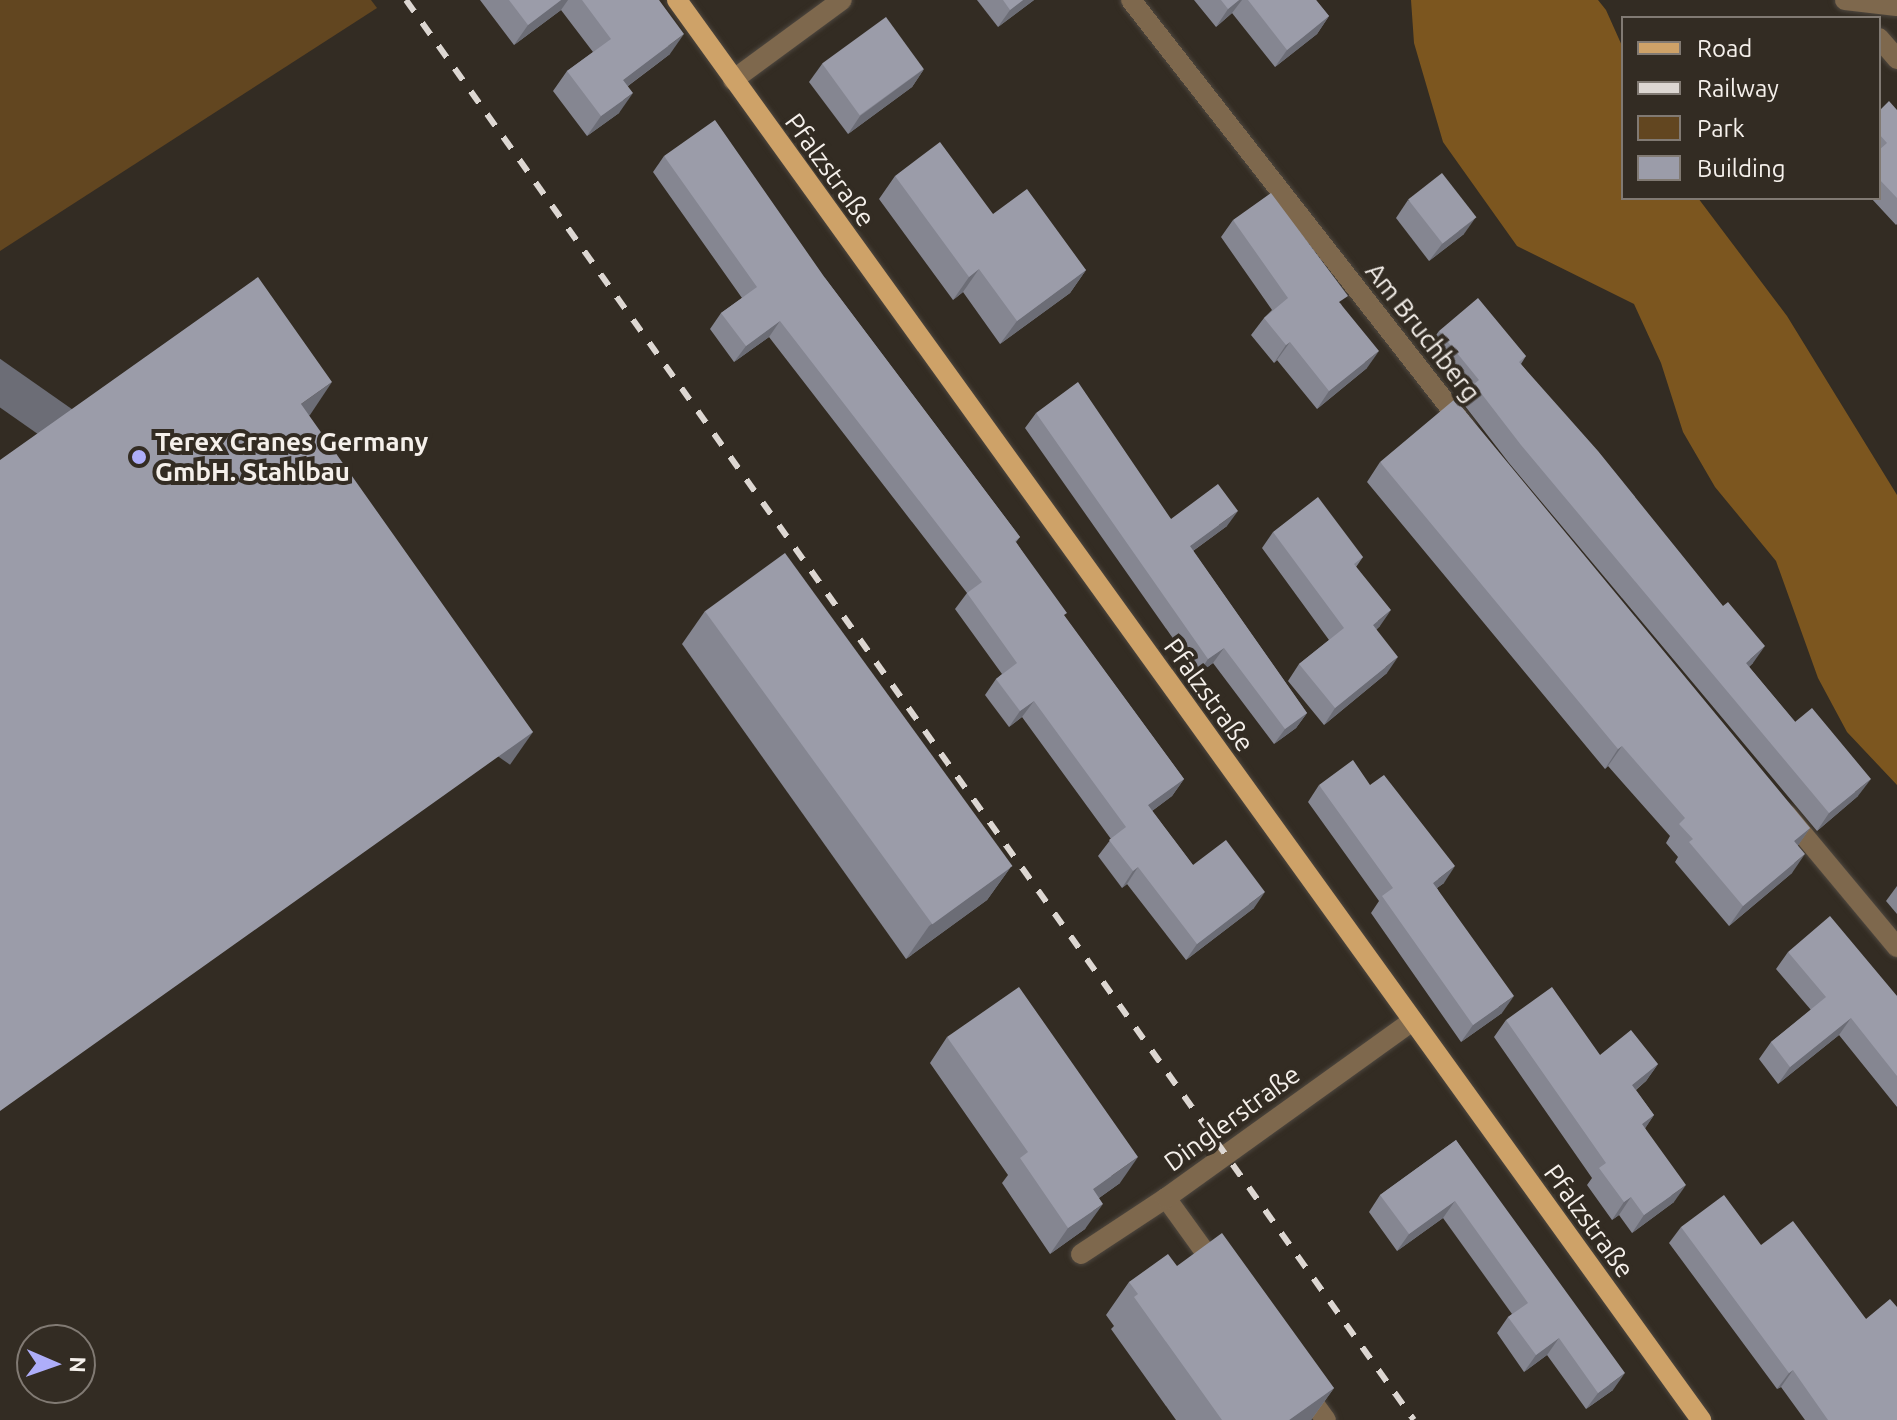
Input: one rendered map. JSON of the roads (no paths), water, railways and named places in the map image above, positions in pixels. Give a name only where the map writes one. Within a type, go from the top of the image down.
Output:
[{"type":"main road","name":"Pfalzstraße","points":[[677,0],[1701,1420]]},
{"type":"street","points":[[733,80],[842,0]]},
{"type":"street","name":"Am Bruchberg","points":[[1131,0],[1480,446]]},
{"type":"street","points":[[1856,5],[1897,6]]},
{"type":"street","points":[[1881,40],[1897,59]]},
{"type":"street","points":[[1774,800],[1897,947]]},
{"type":"street","name":"Dinglerstraße","points":[[1081,1254],[1166,1198],[1412,1021]]},
{"type":"street","points":[[1166,1198],[1228,1284]]},
{"type":"street","points":[[1290,1371],[1326,1420]]},
{"type":"railway","points":[[406,0],[1414,1420]]},
{"type":"place","name":"Terex Cranes Germany GmbH. Stahlbau","points":[[139,457]]}]
